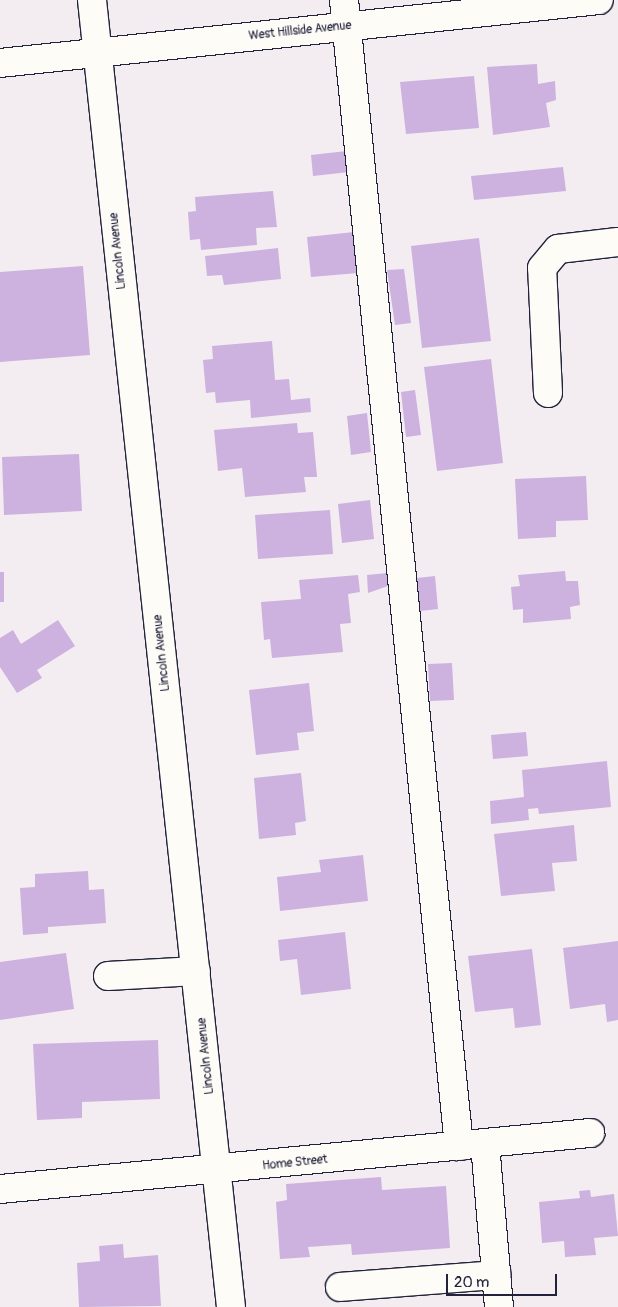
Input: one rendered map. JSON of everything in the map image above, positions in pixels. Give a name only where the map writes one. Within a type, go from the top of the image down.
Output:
[{"type":"street","name":"Lincoln Avenue","points":[[92,0],[218,1170],[231,1307]]},
{"type":"street","name":"West Hillside Avenue","points":[[0,63],[97,52],[345,13],[599,0]]},
{"type":"street","points":[[345,13],[472,1145],[497,1275],[499,1307]]},
{"type":"street","points":[[548,393],[542,268],[558,249],[618,242]]},
{"type":"street","points":[[108,976],[196,971]]},
{"type":"street","name":"Home Street","points":[[0,1189],[218,1170],[590,1133]]},
{"type":"street","points":[[340,1287],[497,1275]]},
{"type":"building","points":[[537,64],[538,84],[555,81],[556,100],[546,103],[550,127],[493,135],[487,67]]},
{"type":"building","points":[[474,76],[479,128],[406,134],[400,82]]},
{"type":"building","points":[[347,151],[349,172],[313,176],[311,155]]},
{"type":"building","points":[[563,167],[566,191],[474,200],[471,176]]},
{"type":"building","points":[[273,191],[277,227],[256,228],[257,245],[201,250],[200,239],[190,240],[188,212],[196,211],[195,197]]},
{"type":"building","points":[[354,232],[358,273],[311,277],[307,237]]},
{"type":"building","points":[[479,238],[491,341],[422,348],[411,246]]},
{"type":"building","points":[[278,248],[281,279],[224,285],[222,275],[207,276],[205,256]]},
{"type":"building","points":[[83,266],[90,355],[0,362],[0,272]]},
{"type":"building","points":[[404,269],[411,323],[395,325],[387,270]]},
{"type":"building","points":[[272,341],[275,380],[289,379],[291,400],[310,398],[311,412],[251,418],[250,400],[216,403],[215,392],[206,393],[203,360],[213,359],[212,346]]},
{"type":"building","points":[[491,359],[503,463],[437,471],[424,367]]},
{"type":"building","points":[[415,390],[421,435],[406,437],[401,392]]},
{"type":"building","points":[[367,413],[371,452],[351,455],[347,416]]},
{"type":"building","points":[[297,423],[298,433],[313,432],[317,477],[304,477],[306,492],[245,497],[242,468],[218,471],[214,430]]},
{"type":"building","points":[[79,454],[82,511],[4,515],[2,457]]},
{"type":"building","points":[[586,476],[588,520],[556,521],[556,537],[518,539],[515,479]]},
{"type":"building","points":[[370,500],[374,539],[342,543],[338,504]]},
{"type":"building","points":[[330,510],[333,554],[258,559],[255,515]]},
{"type":"building","points":[[565,571],[566,581],[578,581],[580,605],[570,607],[571,619],[523,623],[523,609],[513,610],[511,587],[520,586],[518,575]]},
{"type":"building","points":[[0,572],[4,572],[4,602],[0,602]]},
{"type":"building","points":[[387,573],[388,586],[368,593],[367,575]]},
{"type":"building","points":[[358,575],[360,592],[348,594],[351,623],[340,624],[343,652],[272,658],[270,639],[264,640],[261,602],[301,599],[299,580]]},
{"type":"building","points":[[435,576],[438,609],[420,611],[417,578]]},
{"type":"building","points":[[58,620],[75,646],[37,670],[42,678],[17,693],[0,667],[0,638],[13,630],[21,644]]},
{"type":"building","points":[[452,663],[454,700],[430,701],[428,664]]},
{"type":"building","points":[[309,683],[314,731],[297,733],[299,750],[256,755],[249,690]]},
{"type":"building","points":[[526,732],[528,756],[493,759],[491,735]]},
{"type":"building","points":[[607,761],[611,807],[539,814],[538,808],[528,809],[529,820],[491,824],[490,801],[524,797],[522,770]]},
{"type":"building","points":[[301,773],[306,821],[295,823],[296,835],[259,839],[254,778]]},
{"type":"building","points":[[574,825],[577,861],[552,863],[555,891],[501,896],[494,834]]},
{"type":"building","points":[[363,855],[368,901],[280,911],[277,877],[321,872],[319,860]]},
{"type":"building","points":[[88,871],[89,890],[104,889],[106,923],[48,927],[48,933],[23,935],[20,888],[35,887],[35,874]]},
{"type":"building","points":[[345,932],[351,989],[301,995],[297,959],[280,961],[278,940]]},
{"type":"building","points":[[618,941],[618,1020],[607,1022],[605,1004],[570,1009],[563,948]]},
{"type":"building","points":[[532,949],[541,1025],[515,1028],[513,1008],[475,1012],[468,956]]},
{"type":"building","points":[[66,953],[74,1009],[0,1020],[0,962]]},
{"type":"building","points":[[158,1040],[160,1099],[82,1102],[82,1118],[37,1120],[33,1044]]},
{"type":"building","points":[[381,1177],[382,1190],[446,1186],[450,1248],[352,1255],[351,1244],[308,1247],[310,1257],[280,1259],[276,1202],[287,1200],[286,1184]]},
{"type":"building","points":[[590,1190],[591,1197],[614,1194],[618,1236],[594,1238],[596,1255],[565,1257],[564,1241],[542,1243],[539,1202],[580,1198],[579,1191]]},
{"type":"building","points":[[123,1244],[124,1258],[158,1255],[161,1306],[79,1307],[77,1263],[100,1261],[99,1246]]}]
